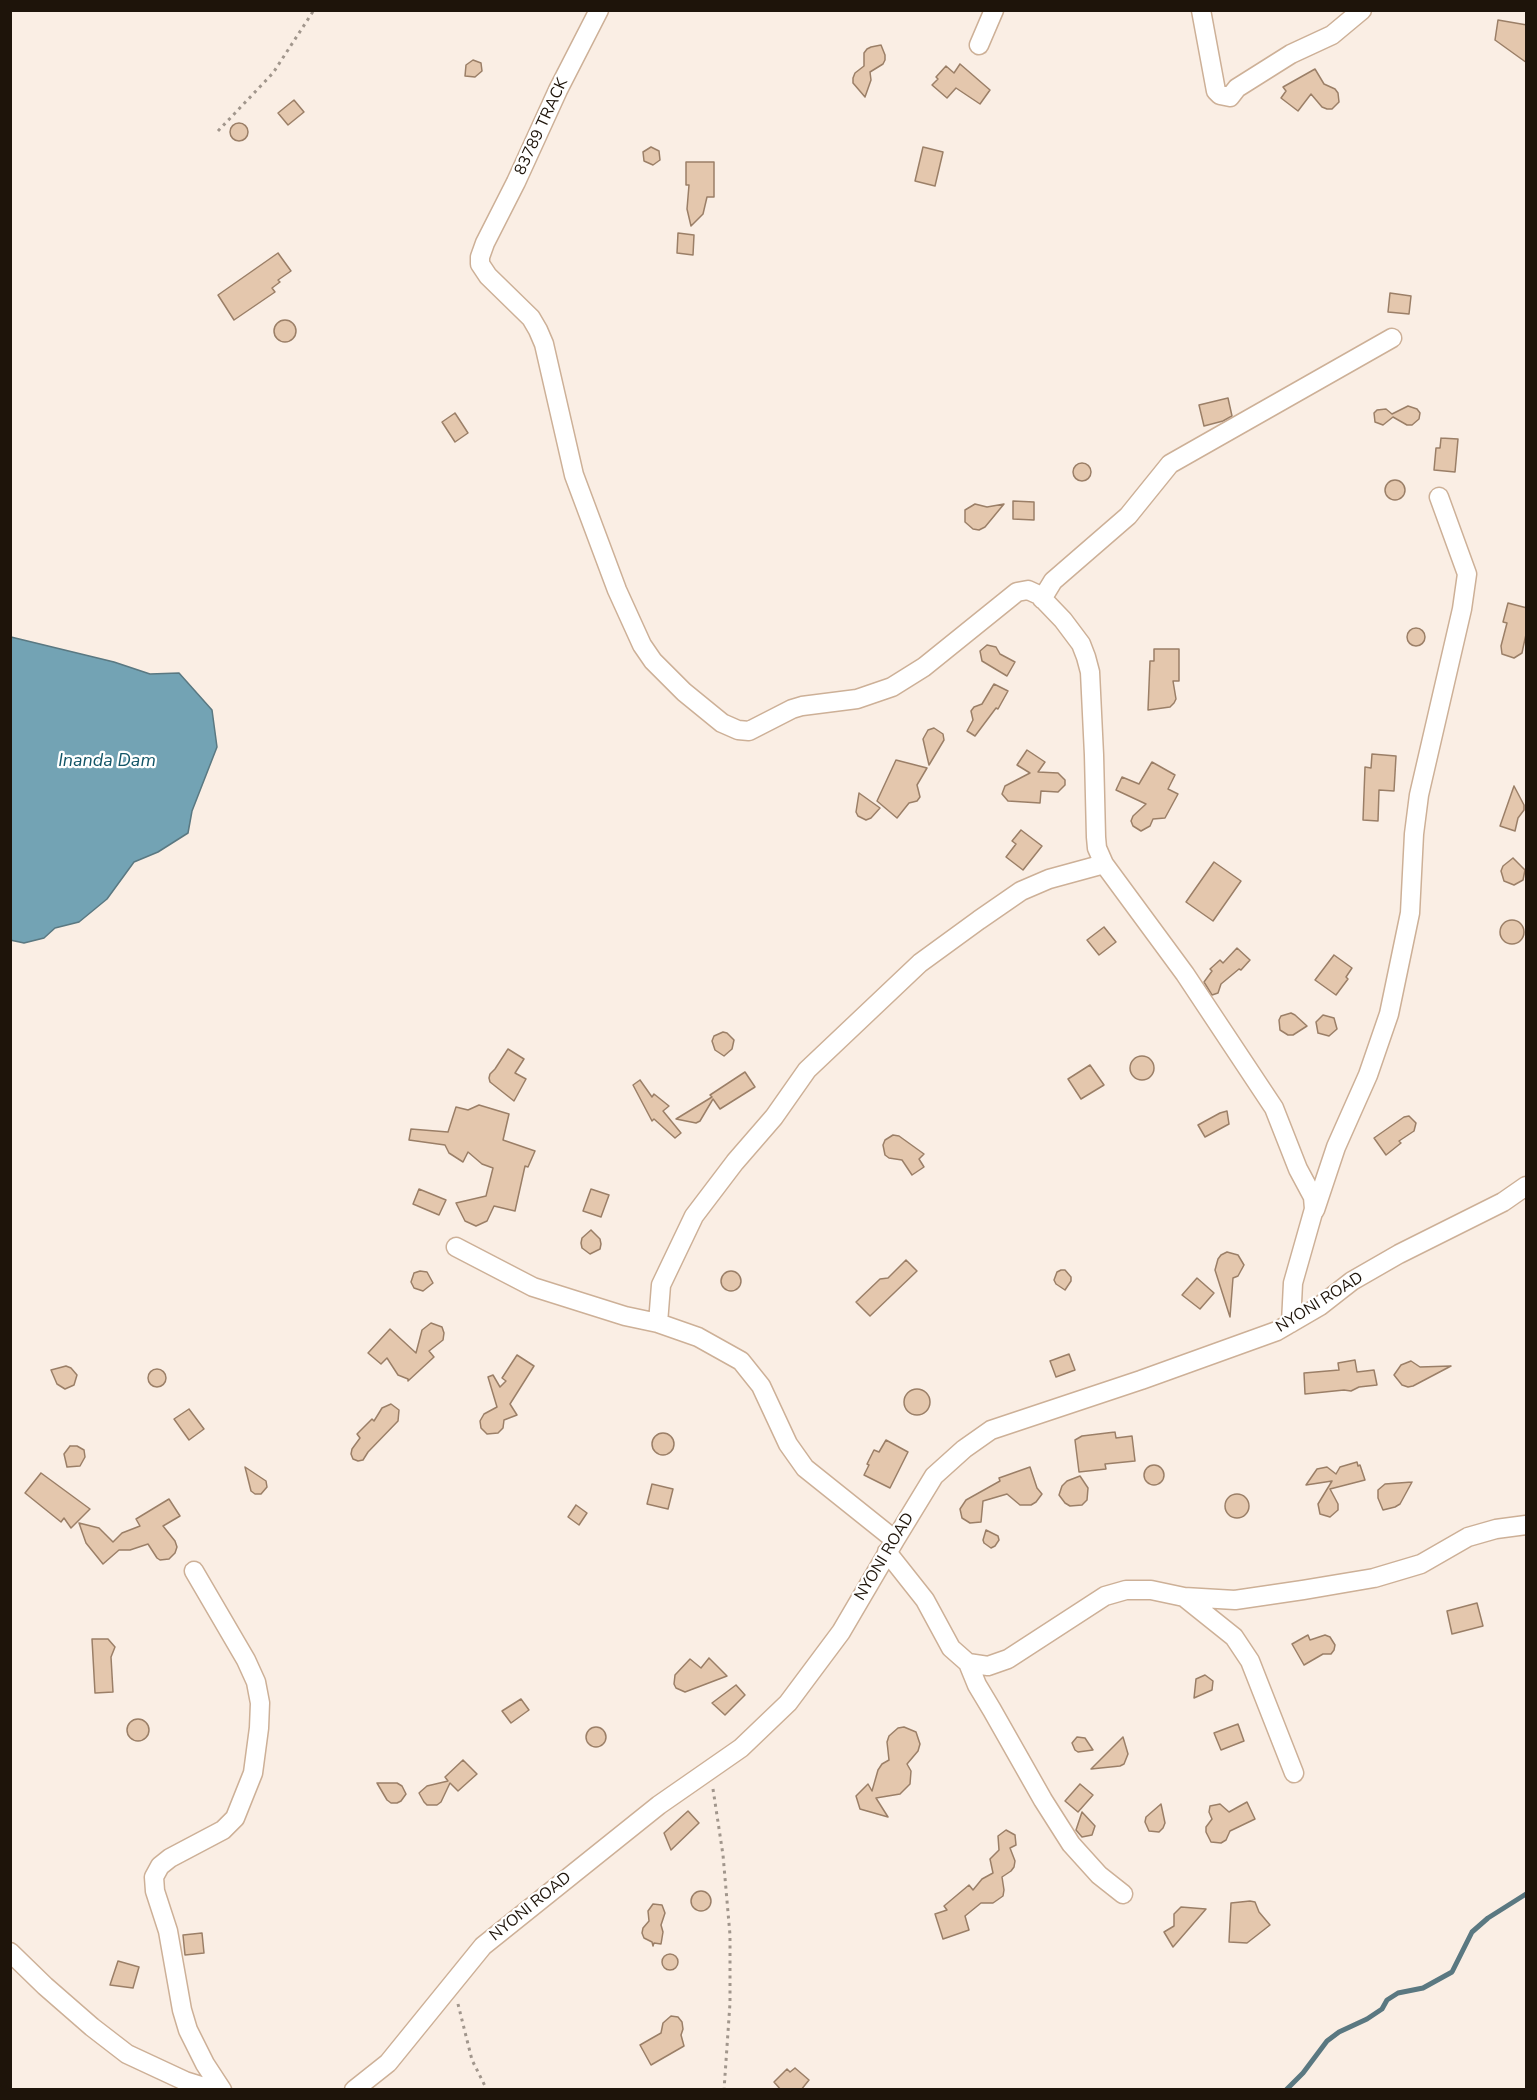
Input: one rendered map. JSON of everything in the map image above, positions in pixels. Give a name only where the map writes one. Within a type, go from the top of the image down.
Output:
[{"type":"street","name":"83789 TRACK","points":[[599,10],[558,90],[480,257],[482,269],[531,318],[544,344],[574,475],[630,621],[653,661],[684,692],[722,723],[738,730],[749,731],[802,706],[877,694],[924,667],[1017,592],[1028,590],[1040,595],[1042,599]]},
{"type":"street","points":[[979,45],[994,10]]},
{"type":"street","points":[[1201,10],[1216,91],[1220,95],[1230,97],[1237,88],[1290,54],[1332,35],[1362,10]]},
{"type":"street","points":[[1308,1234],[1314,1209],[1313,1197],[1298,1169],[1274,1108],[1185,974],[1104,864],[1096,837],[1090,672],[1081,644],[1063,620],[1042,599],[1053,581],[1128,516],[1170,464],[1392,338]]},
{"type":"street","points":[[1291,1323],[1293,1283],[1336,1148],[1368,1075],[1389,1014],[1410,913],[1414,834],[1419,795],[1462,609],[1467,574],[1439,497]]},
{"type":"street","points":[[658,1323],[661,1285],[694,1216],[735,1162],[774,1117],[807,1070],[920,963],[979,920],[1021,891],[1049,879],[1104,864]]},
{"type":"street","name":"NYONI ROAD","points":[[354,2090],[388,2063],[483,1946],[659,1804],[741,1748],[788,1703],[842,1632],[934,1476],[964,1449],[990,1430],[1240,1346],[1277,1331],[1320,1306],[1353,1281],[1503,1202],[1527,1186]]},
{"type":"street","points":[[456,1248],[533,1287],[698,1337],[741,1361],[761,1386],[788,1444],[805,1468],[891,1546],[925,1600],[951,1648],[968,1663],[977,1685],[1042,1800],[1071,1844],[1099,1875],[1123,1893]]},
{"type":"street","points":[[968,1663],[988,1666],[1008,1659],[1105,1596],[1126,1590],[1151,1590],[1184,1597],[1235,1600],[1374,1578],[1421,1564],[1468,1537],[1496,1529],[1527,1525]]},
{"type":"street","points":[[194,1571],[246,1660],[256,1682],[260,1703],[253,1773],[235,1818],[224,1830],[170,1858],[160,1866],[154,1877],[155,1891],[168,1931],[188,2030],[205,2064],[222,2090]]},
{"type":"street","points":[[1184,1597],[1234,1637],[1250,1661],[1294,1773]]},
{"type":"street","points":[[10,1952],[53,1993],[127,2054],[185,2081],[214,2090]]},
{"type":"path","points":[[218,131],[273,74],[314,10]]},
{"type":"path","points":[[710,1770],[723,1855],[730,1935],[730,2003],[724,2090]]},
{"type":"path","points":[[453,1982],[472,2060],[487,2090]]},
{"type":"water","name":"Inanda Dam","points":[[11,637],[114,662],[150,674],[179,673],[212,710],[217,747],[192,811],[188,833],[158,852],[134,862],[107,899],[79,922],[55,928],[44,938],[24,943],[10,940]]},
{"type":"building","points":[[1498,20],[1527,25],[1527,63],[1495,40]]},
{"type":"building","points":[[881,45],[885,60],[883,64],[870,72],[871,80],[865,97],[853,83],[853,78],[855,73],[864,66],[864,53],[867,49]]},
{"type":"building","points":[[473,60],[481,63],[482,71],[475,77],[465,76],[466,65]]},
{"type":"building","points":[[960,64],[990,90],[980,104],[956,88],[947,98],[932,85],[946,66],[954,73]]},
{"type":"building","points":[[1315,69],[1324,84],[1338,93],[1339,102],[1332,109],[1327,109],[1322,107],[1311,94],[1298,111],[1281,98],[1286,91],[1283,87]]},
{"type":"building","points":[[294,100],[304,112],[288,125],[278,113]]},
{"type":"building","points":[[239,123],[245,126],[248,132],[245,138],[239,141],[233,138],[230,132],[233,126]]},
{"type":"building","points":[[651,147],[659,151],[660,160],[653,165],[644,161],[643,152]]},
{"type":"building","points":[[923,147],[943,152],[935,186],[915,181]]},
{"type":"building","points":[[686,162],[714,162],[714,197],[707,197],[703,214],[691,226],[687,209],[689,185],[686,185]]},
{"type":"building","points":[[678,233],[694,235],[693,255],[677,253]]},
{"type":"building","points":[[278,253],[291,271],[278,280],[280,282],[272,288],[275,292],[234,320],[218,295]]},
{"type":"building","points":[[1390,293],[1411,296],[1409,314],[1388,312]]},
{"type":"building","points":[[285,320],[293,323],[296,331],[293,339],[285,342],[277,339],[274,331],[277,323]]},
{"type":"building","points":[[1228,398],[1232,416],[1204,426],[1199,405]]},
{"type":"building","points":[[1408,406],[1417,409],[1420,413],[1419,419],[1412,425],[1407,425],[1393,417],[1383,425],[1375,422],[1374,413],[1377,410],[1386,409],[1392,414]]},
{"type":"building","points":[[455,413],[468,433],[455,442],[442,422]]},
{"type":"building","points":[[1441,438],[1458,439],[1455,472],[1434,470],[1436,448],[1440,448]]},
{"type":"building","points":[[1082,463],[1088,466],[1091,472],[1088,478],[1082,481],[1076,478],[1073,472],[1076,466]]},
{"type":"building","points":[[1395,480],[1402,483],[1405,490],[1402,497],[1395,500],[1388,497],[1385,490],[1388,483]]},
{"type":"building","points":[[1013,501],[1034,502],[1034,520],[1013,519]]},
{"type":"building","points":[[975,504],[987,507],[1004,504],[985,527],[979,530],[973,529],[965,522],[965,510]]},
{"type":"building","points":[[1508,603],[1527,608],[1527,630],[1522,653],[1514,658],[1502,654],[1501,646],[1507,623],[1503,622]]},
{"type":"building","points":[[1416,628],[1422,631],[1425,637],[1422,643],[1416,646],[1410,643],[1407,637],[1410,631]]},
{"type":"building","points":[[987,645],[996,647],[1000,654],[1015,662],[1007,676],[982,661],[980,651]]},
{"type":"building","points":[[1154,649],[1179,649],[1179,681],[1173,681],[1176,699],[1170,707],[1148,710],[1150,661],[1154,661]]},
{"type":"building","points":[[994,684],[1008,691],[998,709],[996,708],[975,736],[967,731],[973,720],[971,711],[982,704]]},
{"type":"building","points":[[934,728],[943,734],[944,740],[929,765],[923,739],[928,730]]},
{"type":"building","points":[[1027,750],[1045,762],[1038,772],[1058,773],[1065,780],[1065,785],[1058,792],[1041,791],[1040,803],[1008,801],[1002,794],[1005,786],[1030,773],[1017,765]]},
{"type":"building","points":[[1372,754],[1396,756],[1394,791],[1379,790],[1378,821],[1363,820],[1365,767],[1371,768]]},
{"type":"building","points":[[896,760],[927,768],[917,785],[920,797],[917,801],[909,803],[897,818],[877,801]]},
{"type":"building","points":[[1152,762],[1175,775],[1168,789],[1178,794],[1165,818],[1153,819],[1150,826],[1141,831],[1133,826],[1131,821],[1133,816],[1146,804],[1116,790],[1122,777],[1139,784]]},
{"type":"building","points":[[1514,786],[1524,805],[1515,831],[1500,826]]},
{"type":"building","points":[[859,793],[880,808],[866,820],[858,816],[856,812]]},
{"type":"building","points":[[1021,830],[1042,846],[1023,870],[1006,857],[1016,844],[1012,841]]},
{"type":"building","points":[[1513,858],[1525,870],[1523,880],[1514,885],[1504,881],[1501,871],[1503,866]]},
{"type":"building","points":[[1214,862],[1241,881],[1213,921],[1186,902]]},
{"type":"building","points":[[1512,920],[1521,923],[1524,932],[1521,941],[1512,944],[1503,941],[1500,932],[1503,923]]},
{"type":"building","points":[[1104,927],[1116,942],[1099,955],[1087,940]]},
{"type":"building","points":[[1237,948],[1250,960],[1241,970],[1239,969],[1221,984],[1218,993],[1212,995],[1204,982],[1212,971],[1210,969],[1220,960],[1223,963]]},
{"type":"building","points":[[1334,955],[1352,968],[1346,977],[1348,979],[1336,995],[1315,980]]},
{"type":"building","points":[[1291,1013],[1307,1026],[1293,1035],[1288,1035],[1280,1030],[1279,1020],[1281,1016]]},
{"type":"building","points":[[1323,1015],[1334,1018],[1337,1029],[1329,1036],[1318,1033],[1316,1022]]},
{"type":"building","points":[[723,1032],[734,1040],[732,1049],[724,1056],[715,1050],[712,1041],[714,1036]]},
{"type":"building","points":[[508,1049],[524,1059],[515,1073],[526,1079],[514,1101],[490,1082],[489,1078]]},
{"type":"building","points":[[1142,1056],[1147,1057],[1153,1063],[1153,1073],[1147,1079],[1142,1080],[1137,1079],[1131,1073],[1130,1068],[1131,1063],[1137,1057]]},
{"type":"building","points":[[1090,1065],[1104,1085],[1081,1099],[1068,1079]]},
{"type":"building","points":[[745,1072],[755,1087],[720,1109],[713,1099],[700,1121],[696,1123],[676,1119],[712,1097],[710,1095]]},
{"type":"building","points":[[640,1080],[652,1097],[654,1094],[669,1106],[663,1111],[681,1133],[675,1138],[654,1119],[652,1121],[633,1085]]},
{"type":"building","points":[[479,1105],[509,1114],[503,1140],[535,1151],[528,1167],[525,1166],[515,1211],[494,1206],[487,1221],[476,1226],[465,1221],[456,1203],[486,1196],[493,1168],[482,1164],[468,1152],[463,1162],[449,1153],[445,1145],[409,1140],[411,1129],[448,1132],[456,1107],[468,1110]]},
{"type":"building","points":[[1227,1111],[1229,1124],[1205,1137],[1198,1125]]},
{"type":"building","points":[[1409,1116],[1416,1123],[1414,1131],[1399,1141],[1401,1143],[1386,1155],[1374,1138],[1404,1117]]},
{"type":"building","points":[[893,1135],[899,1136],[924,1154],[919,1159],[924,1167],[912,1175],[902,1160],[885,1155],[883,1145],[885,1140]]},
{"type":"building","points":[[419,1189],[446,1200],[439,1215],[413,1204]]},
{"type":"building","points":[[591,1189],[609,1195],[601,1217],[583,1211]]},
{"type":"building","points":[[591,1230],[600,1239],[601,1244],[600,1249],[590,1254],[582,1248],[581,1243],[582,1238]]},
{"type":"building","points":[[1227,1252],[1238,1255],[1244,1265],[1238,1276],[1233,1278],[1230,1317],[1215,1270],[1218,1259]]},
{"type":"building","points":[[906,1260],[917,1271],[870,1316],[856,1302],[880,1279],[888,1278]]},
{"type":"building","points":[[1065,1270],[1071,1277],[1065,1290],[1054,1280],[1057,1272]]},
{"type":"building","points":[[727,1271],[735,1271],[741,1277],[741,1285],[735,1291],[727,1291],[721,1285],[721,1277]]},
{"type":"building","points":[[427,1272],[433,1283],[423,1291],[414,1288],[411,1282],[414,1273]]},
{"type":"building","points":[[1197,1278],[1214,1293],[1200,1309],[1182,1295]]},
{"type":"building","points":[[431,1323],[442,1327],[443,1340],[429,1351],[434,1357],[408,1381],[398,1375],[387,1358],[381,1364],[368,1353],[390,1329],[416,1353],[422,1330]]},
{"type":"building","points":[[1069,1354],[1075,1370],[1056,1377],[1050,1361]]},
{"type":"building","points":[[517,1355],[534,1366],[510,1404],[517,1415],[504,1420],[503,1428],[498,1433],[487,1434],[481,1428],[480,1421],[484,1414],[497,1407],[488,1377],[493,1375],[500,1387],[506,1381],[502,1378]]},
{"type":"building","points":[[1355,1360],[1357,1372],[1374,1370],[1377,1385],[1359,1387],[1351,1391],[1305,1394],[1304,1373],[1339,1370],[1338,1363]]},
{"type":"building","points":[[1411,1361],[1420,1367],[1451,1366],[1408,1387],[1402,1385],[1394,1375],[1401,1365]]},
{"type":"building","points":[[66,1366],[77,1375],[74,1385],[65,1389],[57,1384],[51,1370]]},
{"type":"building","points":[[157,1369],[163,1372],[166,1378],[163,1384],[157,1387],[151,1384],[148,1378],[151,1372]]},
{"type":"building","points":[[917,1389],[926,1393],[930,1402],[926,1411],[917,1415],[908,1411],[904,1402],[908,1393]]},
{"type":"building","points":[[391,1404],[399,1410],[398,1421],[363,1460],[353,1459],[352,1449],[360,1438],[357,1434],[372,1419],[374,1421],[382,1408]]},
{"type":"building","points":[[189,1409],[204,1429],[189,1440],[174,1419]]},
{"type":"building","points":[[1115,1432],[1116,1438],[1132,1436],[1135,1461],[1105,1464],[1106,1469],[1079,1472],[1075,1440],[1082,1436]]},
{"type":"building","points":[[663,1433],[671,1436],[674,1444],[671,1452],[663,1455],[655,1452],[652,1444],[655,1436]]},
{"type":"building","points":[[886,1440],[908,1452],[890,1488],[864,1475],[874,1450],[879,1452]]},
{"type":"building","points":[[70,1446],[77,1446],[84,1450],[85,1457],[80,1466],[67,1467],[64,1454]]},
{"type":"building","points":[[1357,1462],[1365,1480],[1330,1489],[1338,1504],[1338,1510],[1330,1517],[1320,1514],[1318,1504],[1332,1481],[1306,1485],[1317,1469],[1327,1467],[1336,1474],[1340,1467]]},
{"type":"building","points":[[1150,1465],[1158,1465],[1164,1471],[1164,1479],[1158,1485],[1150,1485],[1144,1479],[1144,1471]]},
{"type":"building","points":[[245,1467],[266,1481],[267,1487],[261,1494],[251,1491]]},
{"type":"building","points":[[1030,1467],[1037,1488],[1042,1494],[1036,1502],[1031,1505],[1020,1505],[1007,1494],[983,1501],[981,1522],[970,1523],[962,1518],[960,1509],[966,1500],[1000,1481],[999,1478]]},
{"type":"building","points":[[41,1473],[90,1509],[71,1528],[64,1518],[61,1522],[25,1493]]},
{"type":"building","points":[[1080,1476],[1088,1488],[1087,1500],[1082,1505],[1070,1506],[1059,1495],[1062,1486],[1067,1481]]},
{"type":"building","points":[[1412,1482],[1400,1504],[1383,1510],[1378,1498],[1378,1490],[1385,1484]]},
{"type":"building","points":[[652,1484],[673,1489],[668,1509],[647,1504]]},
{"type":"building","points":[[1237,1494],[1242,1495],[1248,1501],[1248,1511],[1242,1517],[1237,1518],[1232,1517],[1226,1511],[1225,1506],[1226,1501],[1232,1495]]},
{"type":"building","points":[[169,1499],[180,1516],[163,1526],[177,1547],[169,1559],[157,1558],[148,1544],[130,1550],[119,1550],[103,1564],[86,1543],[79,1523],[99,1528],[113,1542],[122,1533],[140,1526],[136,1519]]},
{"type":"building","points":[[576,1505],[587,1513],[579,1525],[568,1517]]},
{"type":"building","points":[[986,1530],[998,1536],[999,1540],[991,1548],[983,1540]]},
{"type":"building","points":[[1477,1603],[1483,1626],[1452,1634],[1447,1611]]},
{"type":"building","points":[[1308,1635],[1310,1640],[1325,1635],[1330,1637],[1335,1645],[1331,1654],[1323,1654],[1304,1665],[1292,1644]]},
{"type":"building","points":[[92,1639],[108,1639],[115,1647],[111,1657],[113,1692],[95,1693]]},
{"type":"building","points":[[709,1658],[727,1676],[685,1692],[676,1688],[675,1675],[690,1659],[701,1668]]},
{"type":"building","points":[[1205,1675],[1213,1681],[1212,1690],[1194,1698],[1196,1679]]},
{"type":"building","points":[[736,1685],[745,1695],[725,1715],[712,1703]]},
{"type":"building","points":[[521,1699],[529,1710],[511,1723],[502,1711]]},
{"type":"building","points":[[138,1719],[146,1722],[149,1730],[146,1738],[138,1741],[130,1738],[127,1730],[130,1722]]},
{"type":"building","points":[[1238,1724],[1244,1741],[1221,1750],[1214,1733]]},
{"type":"building","points":[[592,1727],[600,1727],[606,1733],[606,1741],[600,1747],[592,1747],[586,1741],[586,1733]]},
{"type":"building","points":[[904,1727],[916,1732],[920,1744],[918,1751],[907,1764],[911,1771],[910,1784],[900,1794],[876,1798],[888,1817],[860,1809],[856,1796],[868,1784],[872,1791],[878,1770],[889,1760],[887,1742],[889,1736],[898,1728]]},
{"type":"building","points":[[1077,1737],[1085,1738],[1093,1750],[1078,1752],[1075,1750],[1072,1743]]},
{"type":"building","points":[[1123,1737],[1128,1754],[1124,1764],[1091,1769]]},
{"type":"building","points":[[463,1760],[477,1774],[458,1791],[450,1783],[441,1802],[437,1805],[427,1805],[419,1793],[427,1786],[448,1781],[445,1777]]},
{"type":"building","points":[[377,1783],[397,1783],[402,1786],[406,1794],[401,1801],[391,1803]]},
{"type":"building","points":[[1080,1784],[1093,1795],[1078,1812],[1065,1801]]},
{"type":"building","points":[[1247,1802],[1255,1819],[1230,1831],[1226,1840],[1221,1843],[1211,1842],[1206,1832],[1206,1827],[1212,1819],[1209,1812],[1210,1806],[1220,1804],[1229,1812]]},
{"type":"building","points":[[1161,1804],[1165,1823],[1163,1828],[1159,1832],[1149,1831],[1145,1822],[1146,1817]]},
{"type":"building","points":[[688,1811],[699,1823],[671,1850],[664,1833]]},
{"type":"building","points":[[1082,1812],[1095,1826],[1092,1835],[1082,1837],[1076,1830]]},
{"type":"building","points":[[1006,1830],[1015,1835],[1016,1845],[1010,1848],[1015,1861],[1014,1867],[1002,1877],[1003,1896],[993,1903],[981,1903],[965,1916],[969,1930],[943,1939],[935,1914],[947,1910],[944,1906],[969,1885],[973,1890],[982,1879],[993,1873],[990,1859],[999,1850],[998,1836]]},
{"type":"building","points":[[701,1891],[708,1894],[711,1901],[708,1908],[701,1911],[694,1908],[691,1901],[694,1894]]},
{"type":"building","points":[[1255,1902],[1259,1912],[1270,1925],[1247,1943],[1229,1942],[1231,1903]]},
{"type":"building","points":[[653,1904],[662,1905],[665,1913],[661,1925],[663,1932],[661,1944],[654,1943],[653,1946],[652,1942],[644,1938],[642,1933],[649,1921],[648,1911]]},
{"type":"building","points":[[1181,1907],[1206,1909],[1173,1947],[1164,1932],[1174,1926],[1174,1914]]},
{"type":"building","points":[[202,1933],[204,1953],[185,1955],[183,1935]]},
{"type":"building","points":[[670,1954],[678,1962],[670,1970],[662,1962]]},
{"type":"building","points":[[118,1961],[139,1967],[133,1988],[110,1985]]},
{"type":"building","points":[[671,2016],[678,2017],[682,2022],[681,2035],[684,2046],[651,2065],[640,2045],[661,2033],[663,2023]]},
{"type":"building","points":[[795,2068],[809,2080],[801,2090],[781,2090],[774,2082],[787,2069],[790,2072]]},
{"type":"waterway","points":[[1286,2090],[1303,2073],[1327,2041],[1339,2032],[1367,2019],[1382,2009],[1387,2000],[1398,1993],[1423,1988],[1452,1972],[1472,1932],[1488,1918],[1526,1894]]}]
